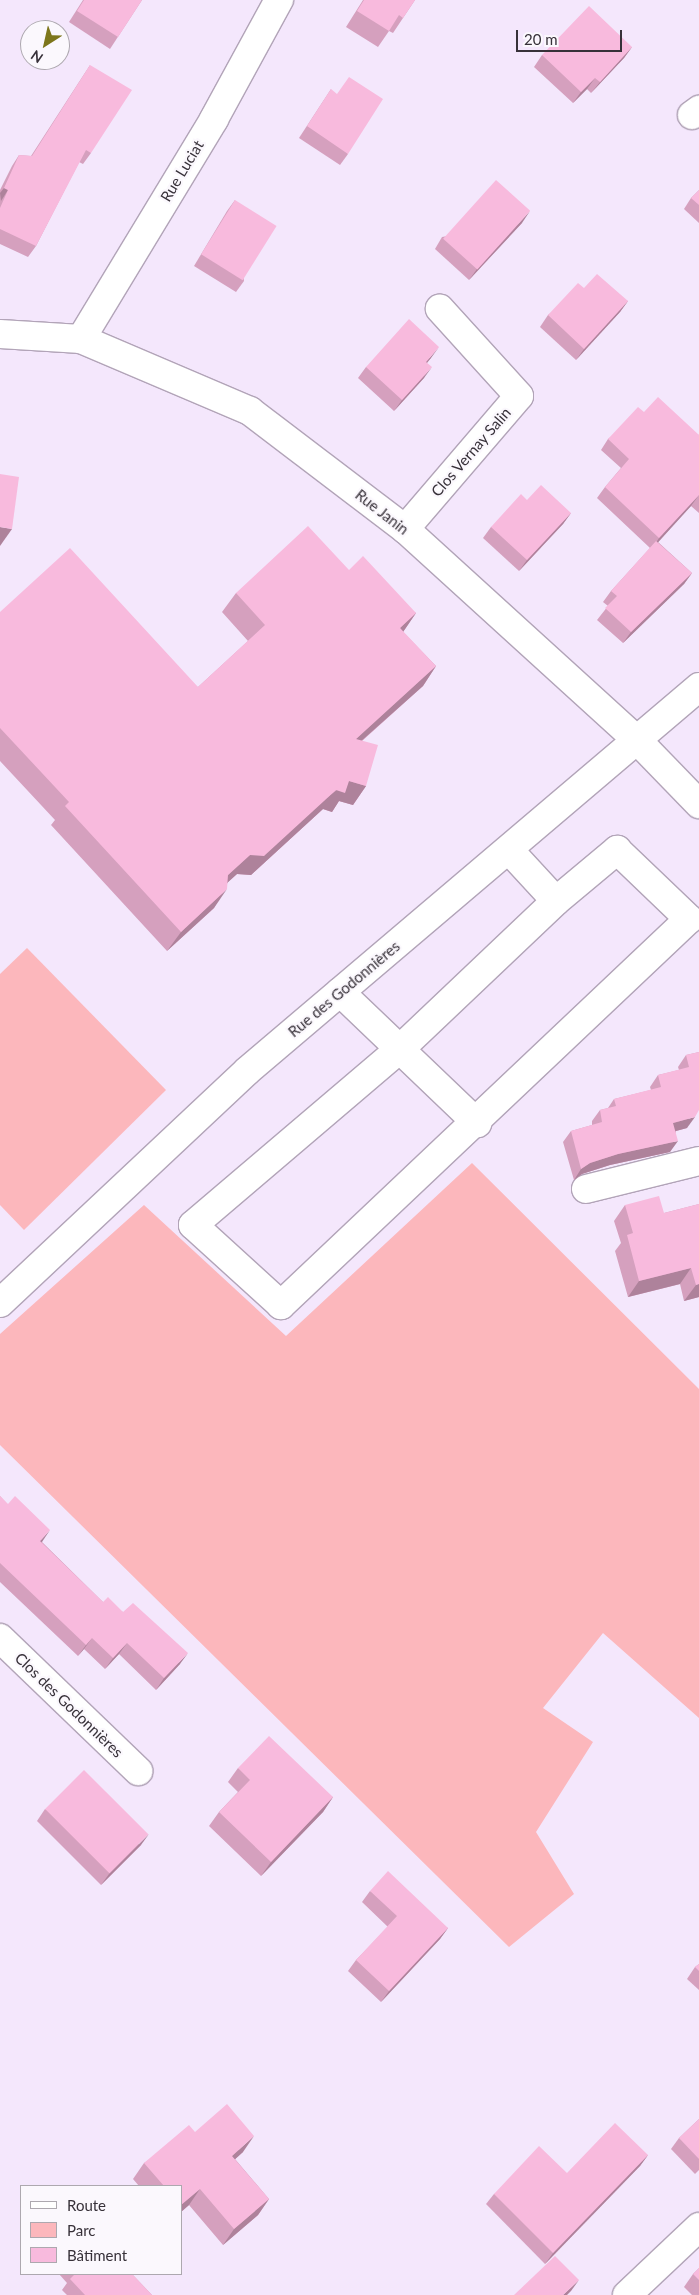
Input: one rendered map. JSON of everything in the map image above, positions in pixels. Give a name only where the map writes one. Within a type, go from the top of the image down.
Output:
[{"type":"street","name":"Rue Luciat","points":[[80,338],[214,119],[273,2]]},
{"type":"street","name":"Clos Vernay Salin","points":[[405,529],[519,396],[440,308]]},
{"type":"street","name":"Rue Janin","points":[[0,334],[80,338],[250,411],[405,529],[638,741],[699,804]]},
{"type":"street","name":"Rue des Godonnières","points":[[0,1303],[247,1071],[638,741],[699,687]]},
{"type":"street","points":[[509,850],[556,901]]},
{"type":"street","points":[[617,850],[694,915],[477,1123],[281,1305],[193,1225],[400,1050],[556,901],[617,850]]},
{"type":"street","points":[[340,992],[477,1123]]},
{"type":"street","points":[[586,1189],[699,1161]]},
{"type":"street","name":"Clos des Godonnières","points":[[0,1638],[138,1771]]},
{"type":"street","points":[[628,2295],[699,2227]]},
{"type":"green space","points":[[27,948],[166,1090],[24,1230],[0,1205],[0,974]]},
{"type":"green space","points":[[472,1163],[699,1389],[699,1718],[603,1633],[543,1708],[593,1742],[536,1832],[574,1894],[509,1947],[0,1445],[0,1334],[144,1205],[286,1336]]},
{"type":"building","points":[[84,0],[142,0],[118,37],[77,11]]},
{"type":"building","points":[[364,0],[415,0],[403,18],[399,15],[389,31],[357,11]]},
{"type":"building","points":[[589,6],[632,47],[600,82],[595,78],[581,92],[542,55]]},
{"type":"building","points":[[90,65],[132,90],[91,153],[86,150],[36,246],[0,229],[0,208],[8,190],[4,188],[19,155],[32,156]]},
{"type":"building","points":[[349,77],[383,99],[348,154],[307,126],[331,89],[337,94]]},
{"type":"building","points":[[496,180],[530,211],[477,269],[443,239]]},
{"type":"building","points":[[699,190],[699,205],[691,198]]},
{"type":"building","points":[[235,200],[277,226],[243,280],[201,254]]},
{"type":"building","points":[[597,274],[628,301],[584,349],[548,315],[578,283],[584,288]]},
{"type":"building","points":[[409,319],[439,347],[426,362],[432,367],[402,400],[366,367]]},
{"type":"building","points":[[658,397],[699,435],[699,495],[659,538],[605,487],[629,459],[608,439],[638,407],[644,412]]},
{"type":"building","points":[[0,474],[19,477],[12,529],[0,527]]},
{"type":"building","points":[[541,485],[571,513],[527,560],[491,527],[521,494],[527,500]]},
{"type":"building","points":[[308,526],[349,570],[363,556],[416,613],[400,628],[436,666],[356,739],[378,745],[366,786],[349,781],[345,793],[336,790],[264,856],[250,855],[228,875],[227,889],[181,932],[65,806],[69,802],[0,728],[0,612],[70,548],[198,687],[265,625],[236,593]]},
{"type":"building","points":[[656,541],[692,573],[631,632],[605,608],[617,596],[611,591]]},
{"type":"building","points":[[699,1052],[699,1110],[695,1117],[673,1123],[678,1141],[618,1154],[590,1163],[581,1169],[571,1131],[602,1122],[600,1110],[616,1106],[614,1099],[661,1087],[658,1075],[689,1067],[686,1055]]},
{"type":"building","points":[[659,1196],[664,1213],[699,1204],[699,1284],[696,1285],[691,1268],[639,1281],[627,1235],[633,1233],[625,1205]]},
{"type":"building","points":[[0,1496],[8,1504],[15,1496],[50,1530],[40,1541],[103,1602],[108,1597],[123,1612],[133,1603],[188,1653],[164,1678],[127,1643],[113,1658],[92,1638],[86,1645],[0,1563]]},
{"type":"building","points":[[269,1736],[333,1797],[271,1862],[219,1812],[250,1780],[238,1768]]},
{"type":"building","points":[[84,1770],[148,1834],[109,1873],[45,1809]]},
{"type":"building","points":[[388,1871],[448,1928],[389,1991],[356,1960],[397,1916],[370,1891]]},
{"type":"building","points":[[227,2104],[254,2136],[232,2156],[269,2199],[234,2229],[200,2189],[182,2204],[182,2185],[163,2185],[144,2163],[189,2125],[195,2132]]},
{"type":"building","points":[[699,2119],[699,2159],[679,2138]]},
{"type":"building","points":[[615,2123],[648,2155],[553,2253],[494,2194],[539,2146],[567,2173]]},
{"type":"building","points":[[555,2256],[579,2280],[563,2295],[514,2295]]},
{"type":"building","points":[[699,2268],[699,2280],[693,2274]]},
{"type":"building","points":[[74,2275],[133,2275],[152,2295],[85,2295],[70,2279]]}]
